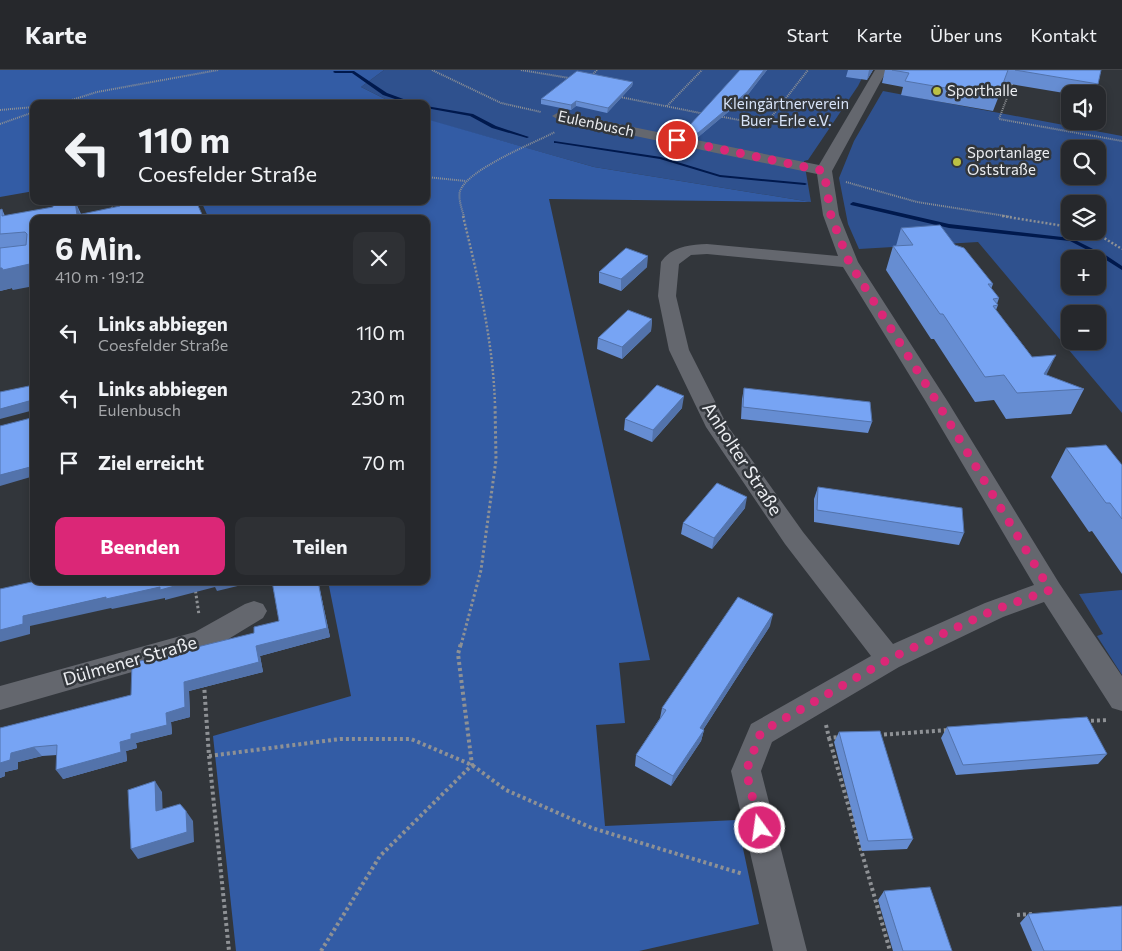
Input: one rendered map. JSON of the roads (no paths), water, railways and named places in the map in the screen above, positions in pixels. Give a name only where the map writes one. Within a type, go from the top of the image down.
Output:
[{"type":"street","points":[[881,70],[824,171],[831,216],[849,262],[937,402],[1050,590],[1122,699]]},
{"type":"street","name":"Eulenbusch","points":[[559,116],[824,171]]},
{"type":"street","name":"Anholter Straße","points":[[849,262],[707,249],[687,250],[670,262],[667,296],[679,350],[717,427],[794,538],[889,659]]},
{"type":"street","points":[[790,951],[746,771],[761,732],[889,659],[994,610],[1050,590]]},
{"type":"street","name":"Dülmener Straße","points":[[0,698],[202,640],[254,611]]},
{"type":"waterway","points":[[335,72],[353,72],[385,94],[403,100]]},
{"type":"waterway","points":[[430,108],[471,115],[494,127],[527,137]]},
{"type":"waterway","points":[[556,142],[661,158],[720,176],[805,184]]},
{"type":"waterway","points":[[853,204],[949,226],[1071,240],[1122,268]]},
{"type":"place","name":"Sporthalle","points":[[937,91]]},
{"type":"place","name":"Sportanlage Oststraße","points":[[957,162]]},
{"type":"park label","name":"Kleingärtnerverein Buer-Erle e.V.","points":[[786,112]]}]
